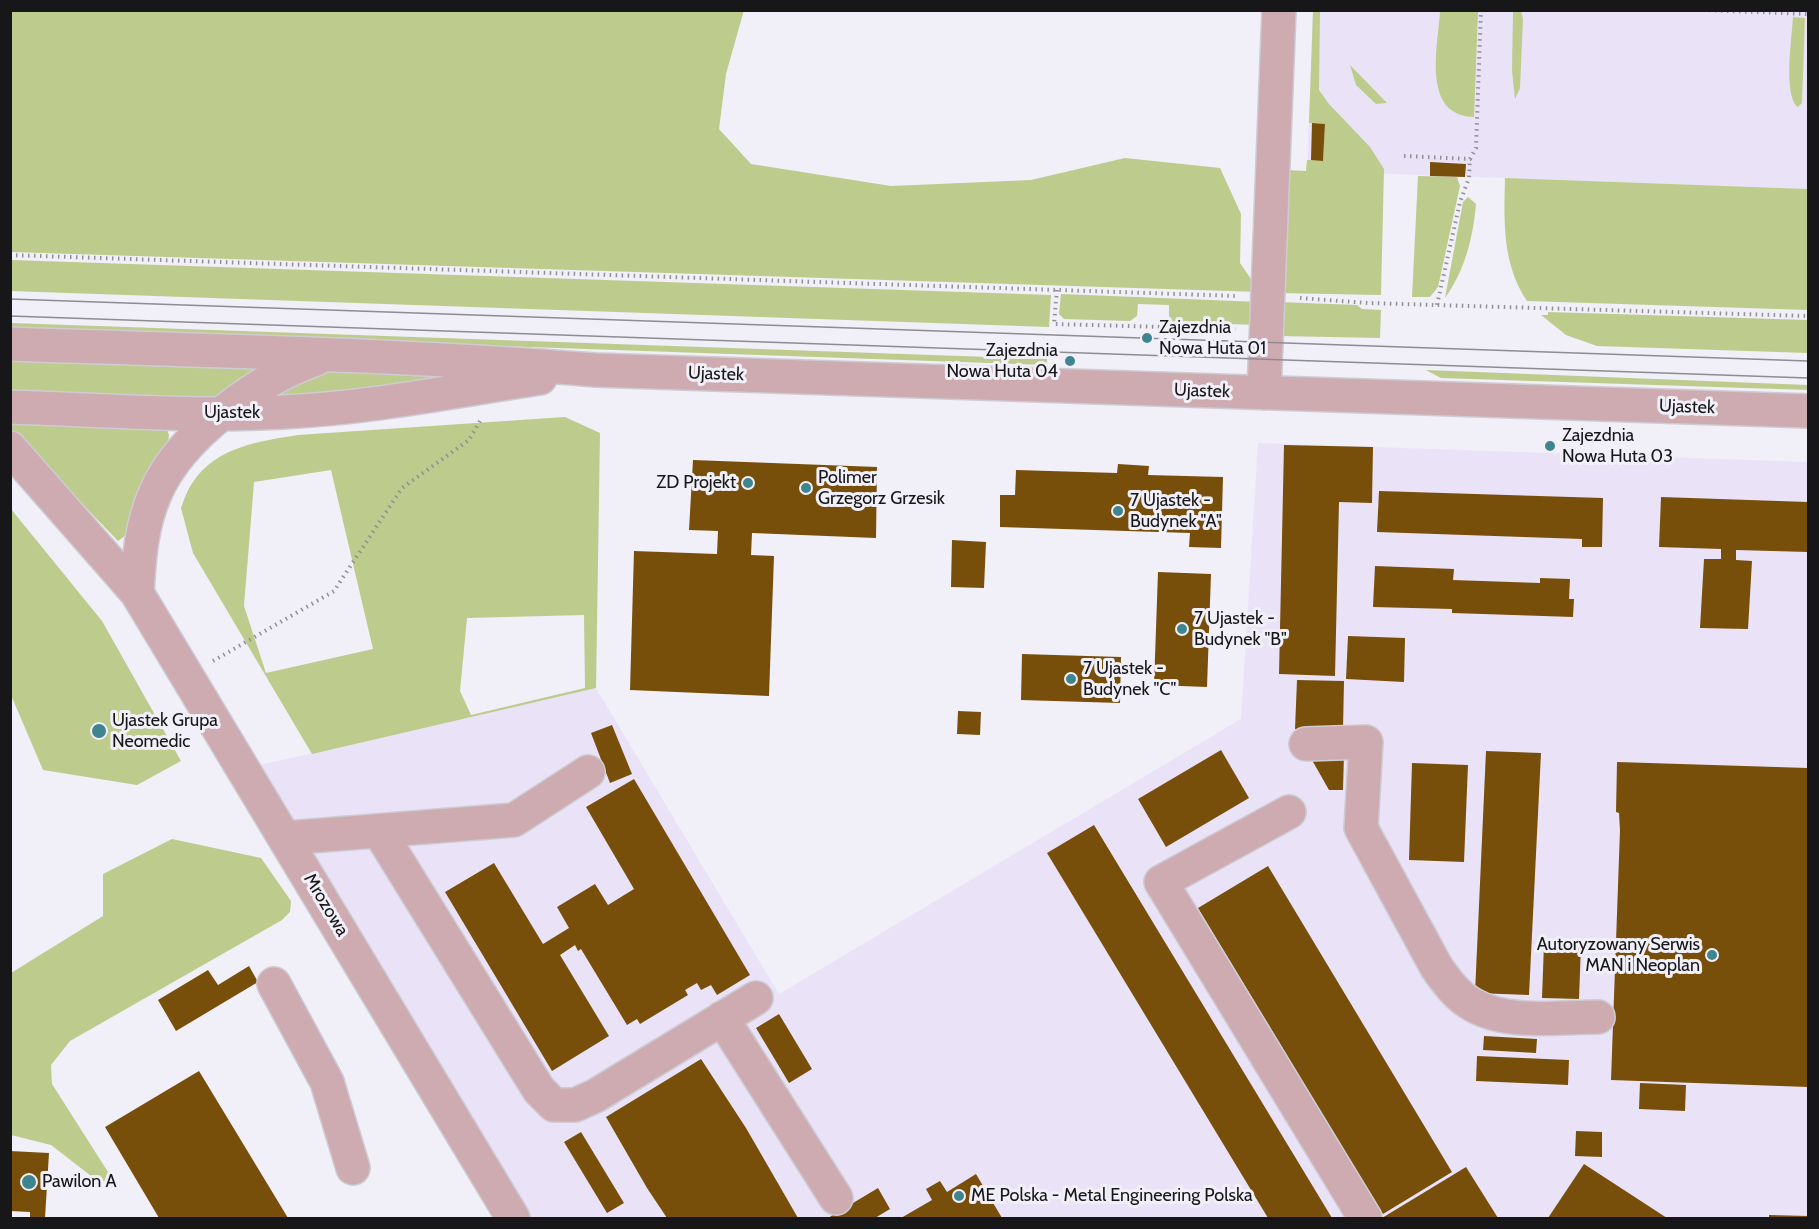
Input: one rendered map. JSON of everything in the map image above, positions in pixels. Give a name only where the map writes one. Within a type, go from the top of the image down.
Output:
[{"type":"street","points":[[1264,393],[1279,10]]},
{"type":"street","name":"Ujastek","points":[[10,344],[332,353],[474,360],[595,370],[1809,411]]},
{"type":"street","points":[[137,593],[140,550],[145,523],[155,492],[172,465],[197,436],[276,376],[332,353]]},
{"type":"street","name":"Ujastek","points":[[10,407],[224,414],[284,412],[347,406],[595,370]]},
{"type":"street","name":"Mrozowa","points":[[10,448],[137,593],[513,1218]]},
{"type":"street","points":[[1306,744],[1366,742],[1361,828],[1437,968],[1452,988],[1473,1005],[1495,1013],[1519,1017],[1598,1017]]},
{"type":"street","points":[[286,838],[514,820],[588,772]]},
{"type":"street","points":[[1288,812],[1161,882],[1365,1218]]},
{"type":"street","points":[[379,831],[540,1090],[554,1105],[575,1105],[595,1096],[756,998]]},
{"type":"street","points":[[274,984],[327,1082],[353,1168]]},
{"type":"street","points":[[722,1018],[836,1198]]},
{"type":"path","points":[[1437,305],[1460,202],[1469,178],[1470,159],[1476,148],[1481,10]]},
{"type":"path","points":[[1703,10],[1809,14]]},
{"type":"path","points":[[1404,156],[1470,159]]},
{"type":"path","points":[[10,255],[1809,316]]},
{"type":"path","points":[[1057,290],[1054,324],[1266,330]]},
{"type":"path","points":[[209,663],[334,591],[402,488],[469,440],[480,421],[469,421]]},
{"type":"shaded area","points":[[1313,11],[1808,11],[1808,189],[1307,171]]},
{"type":"shaded area","points":[[1258,443],[1808,462],[1808,1218],[532,1218],[260,765],[596,688],[779,994],[1241,719]]},
{"type":"green space","points":[[744,10],[726,74],[719,129],[751,164],[891,186],[1031,180],[1125,158],[1220,168],[1241,214],[1240,263],[1260,292],[11,252],[11,11]]},
{"type":"green space","points":[[1313,11],[1320,11],[1319,90],[1329,104],[1370,147],[1384,169],[1381,295],[1279,293],[1286,170],[1306,171],[1307,160],[1323,160],[1325,124],[1309,123]]},
{"type":"green space","points":[[1440,11],[1478,11],[1474,117],[1457,114],[1446,105],[1439,92],[1436,60]]},
{"type":"green space","points":[[1513,11],[1521,11],[1523,19],[1520,88],[1515,99],[1512,71]]},
{"type":"green space","points":[[1793,17],[1805,18],[1802,103],[1798,107],[1793,101],[1790,79]]},
{"type":"green space","points":[[1350,65],[1387,103],[1376,104],[1356,85]]},
{"type":"green space","points":[[1418,176],[1457,177],[1460,186],[1438,287],[1430,297],[1412,297]]},
{"type":"green space","points":[[1505,178],[1808,189],[1808,310],[1527,301],[1513,272],[1506,241]]},
{"type":"green space","points":[[1468,197],[1476,204],[1473,229],[1463,265],[1445,298],[1463,202]]},
{"type":"green space","points":[[11,260],[1051,295],[1049,327],[11,291]]},
{"type":"green space","points":[[1061,294],[1260,302],[1258,325],[1173,322],[1169,316],[1169,305],[1138,304],[1137,316],[1130,321],[1064,319],[1059,314]]},
{"type":"green space","points":[[1279,302],[1357,305],[1362,309],[1381,310],[1380,338],[1278,336]]},
{"type":"green space","points":[[1548,312],[1808,320],[1808,353],[1597,346],[1566,335],[1541,315],[1548,315]]},
{"type":"green space","points":[[11,323],[1047,359],[1047,365],[11,329]]},
{"type":"green space","points":[[11,358],[271,367],[216,403],[11,396]]},
{"type":"green space","points":[[1426,370],[1808,385],[1808,390],[1441,378]]},
{"type":"green space","points":[[316,372],[464,375],[281,401],[273,392]]},
{"type":"green space","points":[[11,417],[166,427],[169,435],[168,444],[130,518],[126,535],[118,541],[11,430]]},
{"type":"green space","points":[[565,417],[600,433],[596,688],[312,754],[193,553],[181,508],[193,482],[203,470],[226,453],[254,443],[298,435]],"holes":[[[331,470],[373,649],[266,673],[244,606],[254,482]],[[584,615],[585,688],[471,715],[460,691],[467,618]]]},
{"type":"green space","points":[[11,509],[102,621],[181,761],[137,785],[43,770],[11,695]]},
{"type":"green space","points":[[172,839],[261,858],[291,901],[290,912],[282,920],[70,1041],[51,1065],[52,1084],[115,1183],[95,1179],[51,1145],[11,1135],[11,973],[103,916],[103,874]]},
{"type":"building","points":[[1312,123],[1325,124],[1323,161],[1311,160]]},
{"type":"building","points":[[1430,162],[1466,164],[1465,177],[1430,176]]},
{"type":"building","points":[[1284,445],[1373,447],[1372,503],[1339,502],[1335,676],[1279,674]]},
{"type":"building","points":[[693,460],[877,467],[876,538],[752,533],[751,555],[774,556],[769,696],[630,690],[634,551],[717,554],[718,531],[689,530]]},
{"type":"building","name":"7 Ujastek - Budynek \"A\"","points":[[1118,464],[1149,466],[1148,475],[1223,477],[1221,548],[1189,547],[1190,533],[1000,527],[1000,495],[1015,495],[1016,470],[1117,473]]},
{"type":"building","points":[[1379,491],[1603,498],[1602,547],[1582,547],[1582,539],[1377,532]]},
{"type":"building","points":[[1661,497],[1808,502],[1808,552],[1736,550],[1736,560],[1752,561],[1748,629],[1700,628],[1704,559],[1721,559],[1721,549],[1659,547]]},
{"type":"building","points":[[952,540],[986,542],[984,588],[951,587]]},
{"type":"building","points":[[1375,566],[1454,569],[1453,580],[1540,583],[1540,578],[1570,579],[1569,599],[1574,599],[1573,617],[1452,613],[1452,609],[1373,607]]},
{"type":"building","name":"7 Ujastek - Budynek \"B\"","points":[[1158,572],[1211,574],[1207,687],[1154,685]]},
{"type":"building","points":[[1348,636],[1405,638],[1404,682],[1346,679]]},
{"type":"building","name":"7 Ujastek - Budynek \"C\"","points":[[1022,654],[1121,657],[1120,703],[1021,700]]},
{"type":"building","points":[[1297,680],[1344,681],[1343,730],[1295,729]]},
{"type":"building","points":[[958,711],[981,712],[980,735],[957,734]]},
{"type":"building","points":[[612,725],[632,774],[610,783],[591,733]]},
{"type":"building","points":[[1221,750],[1249,798],[1166,847],[1138,799]]},
{"type":"building","points":[[1486,751],[1541,753],[1529,995],[1475,993]]},
{"type":"building","points":[[1308,753],[1344,754],[1343,790],[1329,790]]},
{"type":"building","name":"Autoryzowany Serwis MAN i Neoplan","points":[[1617,762],[1808,768],[1808,1087],[1611,1080],[1620,830],[1619,813],[1616,812]]},
{"type":"building","points":[[1412,763],[1468,765],[1464,862],[1409,860]]},
{"type":"building","points":[[634,779],[750,975],[717,995],[711,985],[701,990],[697,983],[685,990],[688,995],[640,1024],[637,1019],[627,1025],[581,949],[578,951],[575,945],[560,955],[609,1036],[552,1071],[445,892],[494,863],[543,944],[569,928],[557,907],[595,884],[608,905],[634,889],[586,807]]},
{"type":"building","points":[[1094,825],[1332,1218],[1268,1218],[1047,853]]},
{"type":"building","points":[[1268,866],[1452,1172],[1383,1214],[1198,908]]},
{"type":"building","points":[[1544,944],[1581,945],[1579,999],[1542,998]]},
{"type":"building","points":[[249,966],[258,982],[176,1031],[158,1000],[208,970],[218,985]]},
{"type":"building","points":[[779,1014],[812,1069],[789,1083],[756,1028]]},
{"type":"building","points":[[1484,1036],[1537,1039],[1536,1053],[1483,1050]]},
{"type":"building","points":[[1477,1056],[1569,1060],[1568,1085],[1476,1081]]},
{"type":"building","points":[[701,1059],[746,1128],[798,1218],[667,1218],[647,1188],[606,1117]]},
{"type":"building","points":[[199,1071],[288,1218],[159,1218],[105,1127]]},
{"type":"building","points":[[1640,1083],[1686,1085],[1685,1111],[1639,1109]]},
{"type":"building","points":[[1576,1131],[1602,1132],[1602,1157],[1575,1156]]},
{"type":"building","points":[[581,1132],[624,1203],[607,1213],[564,1142]]},
{"type":"building","name":"Pawilon A","points":[[10,1151],[49,1153],[45,1218],[30,1218],[30,1212],[10,1211]]},
{"type":"building","points":[[1584,1164],[1667,1218],[1548,1218]]},
{"type":"building","points":[[1466,1167],[1498,1218],[1382,1218]]},
{"type":"building","name":"ME Polska - Metal Engineering Polska","points":[[976,1174],[1002,1218],[901,1218],[932,1200],[926,1189],[940,1181],[947,1192]]},
{"type":"building","points":[[878,1188],[890,1209],[875,1218],[828,1218]]},
{"type":"building","points":[[1769,1215],[1808,1216],[1808,1218],[1769,1218]]},
{"type":"tram line","points":[[10,299],[1808,361]]},
{"type":"tram line","points":[[10,316],[1808,378]]},
{"type":"place","name":"Zajezdnia Nowa Huta 01","points":[[1147,338]]},
{"type":"place","name":"Zajezdnia Nowa Huta 04","points":[[1070,361]]},
{"type":"place","name":"Zajezdnia Nowa Huta 03","points":[[1550,446]]},
{"type":"place","name":"ZD Projekt","points":[[748,483]]},
{"type":"place","name":"Polimer Grzegorz Grzesik","points":[[806,488]]},
{"type":"place","name":"7 Ujastek - Budynek \"A\"","points":[[1118,511]]},
{"type":"place","name":"7 Ujastek - Budynek \"B\"","points":[[1182,629]]},
{"type":"place","name":"7 Ujastek - Budynek \"C\"","points":[[1071,679]]},
{"type":"place","name":"Ujastek Grupa Neomedic","points":[[99,731]]},
{"type":"place","name":"Autoryzowany Serwis MAN i Neoplan","points":[[1712,955]]},
{"type":"place","name":"Pawilon A","points":[[29,1182]]},
{"type":"place","name":"ME Polska - Metal Engineering Polska","points":[[959,1196]]}]
